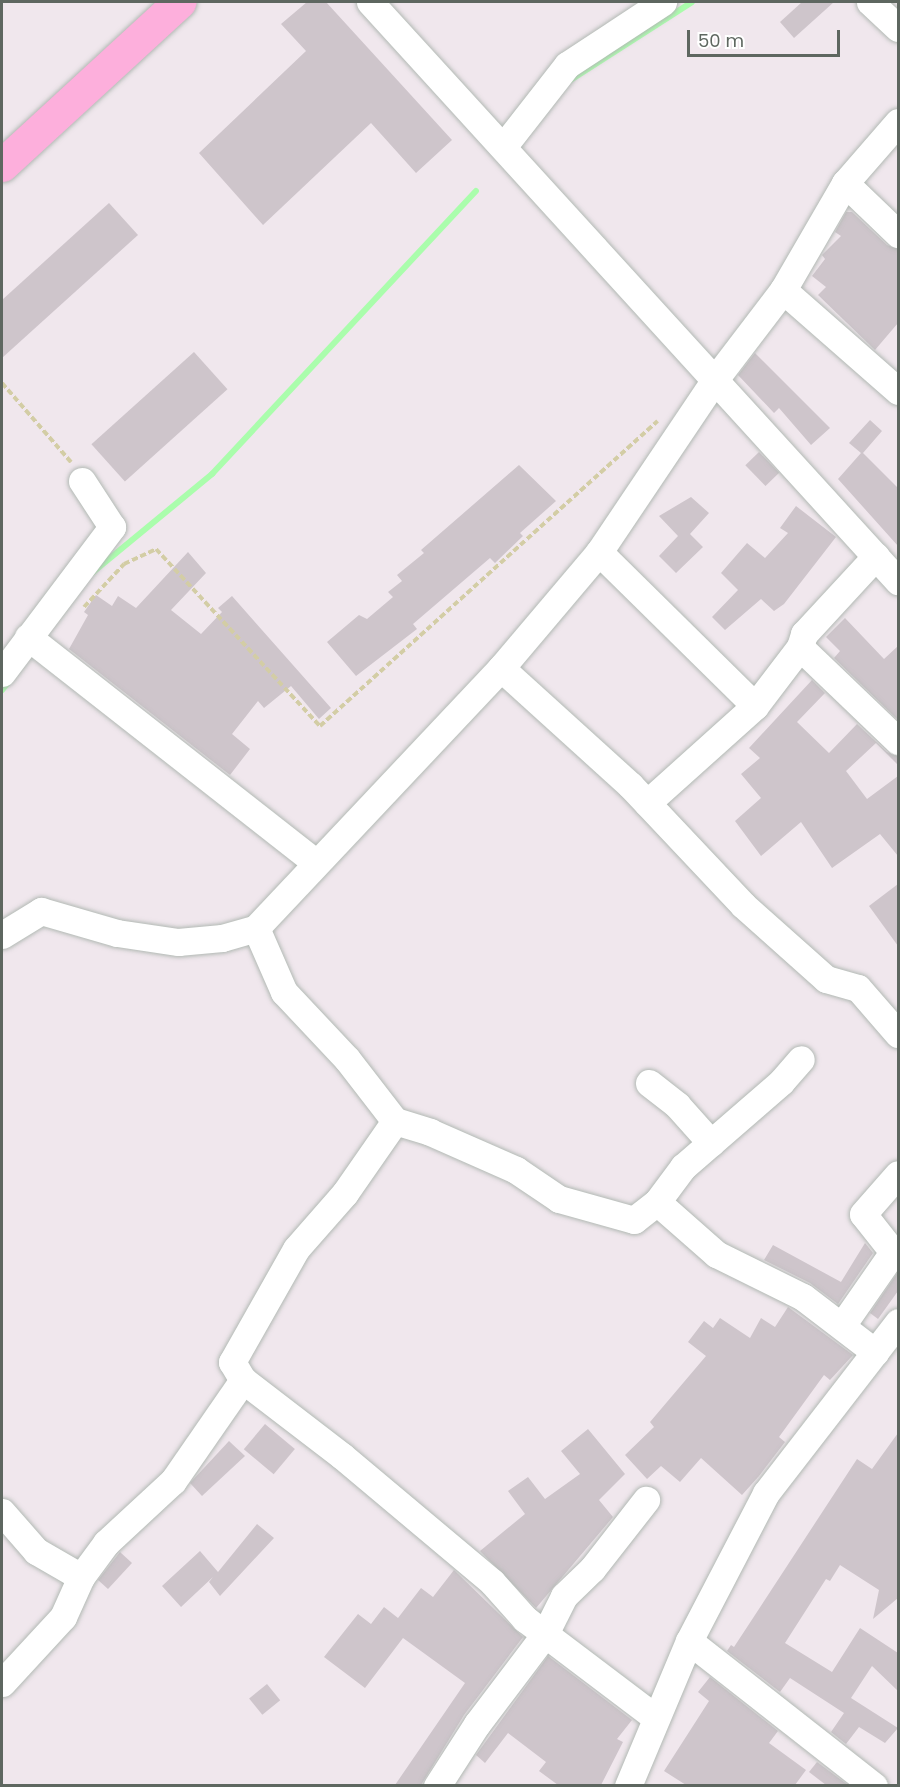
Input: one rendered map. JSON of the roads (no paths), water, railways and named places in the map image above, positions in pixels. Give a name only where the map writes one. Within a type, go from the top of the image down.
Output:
[{"type":"main road","points":[[2,165],[179,2]]},
{"type":"street","points":[[370,2],[716,378],[898,581]]},
{"type":"street","points":[[503,147],[567,65],[663,2]]},
{"type":"street","points":[[870,2],[898,28]]},
{"type":"street","points":[[2,935],[41,911],[117,933],[178,942],[222,938],[256,928],[501,668],[599,552],[716,378],[783,290],[844,183],[898,122]]},
{"type":"street","points":[[844,183],[898,234]]},
{"type":"street","points":[[783,290],[898,391]]},
{"type":"street","points":[[2,673],[35,644],[112,527],[82,481]]},
{"type":"street","points":[[599,552],[755,706]]},
{"type":"street","points":[[647,803],[755,706],[800,647],[804,634],[876,556]]},
{"type":"street","points":[[35,644],[316,863]]},
{"type":"street","points":[[800,647],[898,741]]},
{"type":"street","points":[[501,668],[647,803],[743,905],[826,979],[858,988],[898,1034]]},
{"type":"street","points":[[256,928],[284,992],[347,1059],[396,1121],[430,1132],[516,1170],[559,1199],[634,1220],[657,1202],[683,1167],[781,1082],[801,1059]]},
{"type":"street","points":[[649,1083],[677,1105],[711,1143]]},
{"type":"street","points":[[396,1121],[345,1193],[296,1249],[232,1362],[243,1380],[342,1456],[475,1567],[545,1634],[656,1718]]},
{"type":"street","points":[[843,1324],[893,1252],[863,1215],[898,1174]]},
{"type":"street","points":[[657,1202],[716,1254],[803,1297],[843,1324],[875,1353]]},
{"type":"street","points":[[628,1785],[689,1641],[766,1493],[898,1322]]},
{"type":"street","points":[[2,1683],[63,1617],[81,1577],[106,1543],[173,1481],[243,1380]]},
{"type":"street","points":[[437,1785],[477,1724],[545,1634],[564,1596],[592,1569],[646,1500]]},
{"type":"street","points":[[2,1512],[36,1551],[81,1577]]},
{"type":"street","points":[[689,1641],[874,1785]]},
{"type":"waterway","points":[[569,81],[692,2]]},
{"type":"waterway","points":[[92,573],[212,474],[476,191]]},
{"type":"waterway","points":[[2,690],[10,680]]}]
